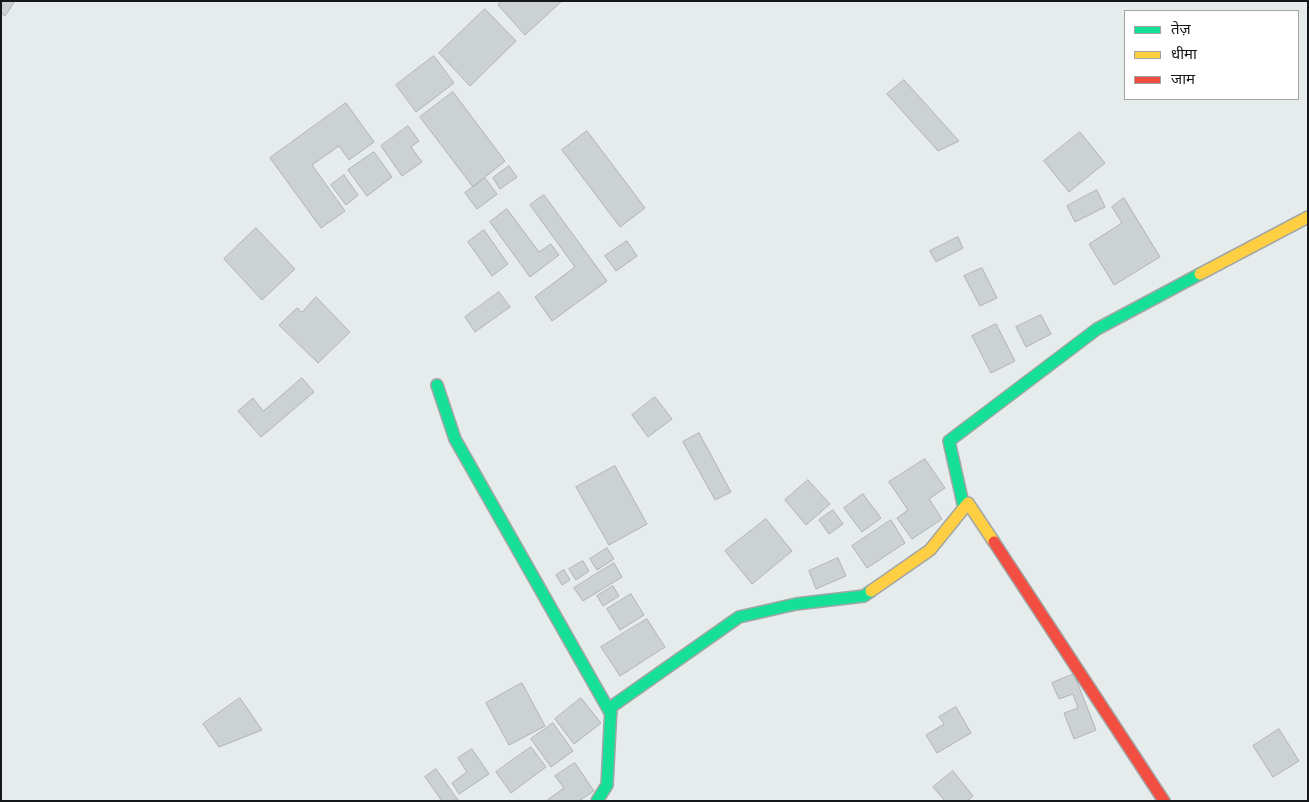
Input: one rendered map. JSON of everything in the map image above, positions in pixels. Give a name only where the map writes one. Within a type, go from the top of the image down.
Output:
[{"type":"street","points":[[964,508],[950,442],[1097,329],[1308,217]]},
{"type":"street","points":[[436,385],[455,439],[611,714]]},
{"type":"street","points":[[597,801],[607,786],[611,707],[738,618],[796,604],[864,596],[930,550],[968,503],[1164,801]]},
{"type":"building","points":[[1,1],[15,1],[5,16],[1,13]]},
{"type":"building","points":[[502,1],[562,1],[525,35],[498,5]]},
{"type":"building","points":[[485,9],[516,41],[470,86],[439,53]]},
{"type":"building","points":[[434,56],[454,83],[416,112],[396,85]]},
{"type":"building","points":[[904,80],[959,141],[938,151],[887,94]]},
{"type":"building","points":[[453,92],[505,161],[473,187],[420,117]]},
{"type":"building","points":[[346,103],[374,142],[349,160],[339,146],[312,165],[345,211],[321,228],[270,158]]},
{"type":"building","points":[[408,126],[419,141],[411,147],[422,162],[402,176],[381,146]]},
{"type":"building","points":[[587,131],[645,208],[620,227],[562,150]]},
{"type":"building","points":[[1080,132],[1105,163],[1069,192],[1044,161]]},
{"type":"building","points":[[374,152],[392,177],[367,196],[348,170]]},
{"type":"building","points":[[509,166],[517,177],[500,189],[493,178]]},
{"type":"building","points":[[344,175],[358,195],[346,205],[331,185]]},
{"type":"building","points":[[485,178],[497,194],[477,209],[465,193]]},
{"type":"building","points":[[1097,190],[1105,207],[1075,222],[1067,206]]},
{"type":"building","points":[[544,195],[607,281],[552,321],[535,297],[575,267],[530,205]]},
{"type":"building","points":[[1124,198],[1160,257],[1114,285],[1089,244],[1122,223],[1112,207]]},
{"type":"building","points":[[507,209],[539,252],[551,244],[559,255],[530,277],[490,222]]},
{"type":"building","points":[[256,228],[295,269],[262,300],[224,259]]},
{"type":"building","points":[[484,230],[508,264],[492,276],[468,242]]},
{"type":"building","points":[[958,237],[963,248],[936,262],[930,251]]},
{"type":"building","points":[[627,241],[637,256],[616,271],[605,256]]},
{"type":"building","points":[[982,268],[997,298],[980,306],[964,276]]},
{"type":"building","points":[[499,292],[510,307],[475,332],[465,317]]},
{"type":"building","points":[[316,297],[350,332],[318,363],[279,325],[297,308],[302,312]]},
{"type":"building","points":[[1041,315],[1051,334],[1026,347],[1016,327]]},
{"type":"building","points":[[996,324],[1015,361],[991,373],[972,336]]},
{"type":"building","points":[[302,378],[314,392],[261,437],[238,411],[253,398],[263,411]]},
{"type":"building","points":[[655,397],[672,419],[648,437],[632,415]]},
{"type":"building","points":[[699,433],[731,492],[715,500],[683,442]]},
{"type":"building","points":[[925,459],[945,488],[929,499],[942,519],[912,539],[897,518],[908,510],[889,482]]},
{"type":"building","points":[[615,466],[647,524],[609,545],[576,487]]},
{"type":"building","points":[[808,480],[830,504],[806,525],[785,500]]},
{"type":"building","points":[[863,494],[881,518],[862,532],[844,508]]},
{"type":"building","points":[[833,510],[843,524],[829,534],[819,520]]},
{"type":"building","points":[[766,519],[792,551],[752,584],[725,551]]},
{"type":"building","points":[[891,520],[905,543],[867,568],[852,546]]},
{"type":"building","points":[[607,548],[614,559],[597,570],[590,559]]},
{"type":"building","points":[[838,558],[846,576],[816,589],[809,571]]},
{"type":"building","points":[[583,561],[589,571],[576,580],[569,569]]},
{"type":"building","points":[[614,563],[622,577],[583,601],[574,588]]},
{"type":"building","points":[[564,570],[570,580],[562,585],[556,575]]},
{"type":"building","points":[[613,586],[619,596],[603,606],[597,596]]},
{"type":"building","points":[[631,594],[644,615],[620,630],[607,609]]},
{"type":"building","points":[[647,619],[665,647],[620,676],[601,647]]},
{"type":"building","points":[[1074,674],[1096,730],[1074,739],[1064,713],[1078,708],[1073,694],[1059,699],[1052,683]]},
{"type":"building","points":[[522,683],[545,726],[509,745],[486,703]]},
{"type":"building","points":[[240,698],[262,730],[219,747],[203,724]]},
{"type":"building","points":[[581,698],[601,723],[574,744],[555,719]]},
{"type":"building","points":[[956,707],[971,733],[937,753],[926,735],[944,724],[939,717]]},
{"type":"building","points":[[553,723],[573,751],[551,767],[531,739]]},
{"type":"building","points":[[1279,729],[1299,761],[1273,777],[1253,746]]},
{"type":"building","points":[[531,747],[546,767],[511,793],[496,772]]},
{"type":"building","points":[[472,749],[489,774],[459,794],[452,783],[467,772],[458,758]]},
{"type":"building","points":[[575,763],[594,791],[579,801],[546,801],[564,788],[555,776]]},
{"type":"building","points":[[436,769],[458,800],[442,801],[425,777]]},
{"type":"building","points":[[953,771],[973,796],[967,801],[945,801],[933,787]]},
{"type":"traffic: fast","points":[[964,508],[949,441],[1097,329],[1200,274]]},
{"type":"traffic: fast","points":[[437,385],[455,439],[611,714]]},
{"type":"traffic: fast","points":[[597,801],[607,785],[611,707],[739,617],[796,604],[864,596],[871,591]]},
{"type":"traffic: slow","points":[[1200,274],[1308,217]]},
{"type":"traffic: slow","points":[[871,591],[930,550],[968,503],[994,542]]},
{"type":"traffic: jam","points":[[994,542],[1164,801]]}]
